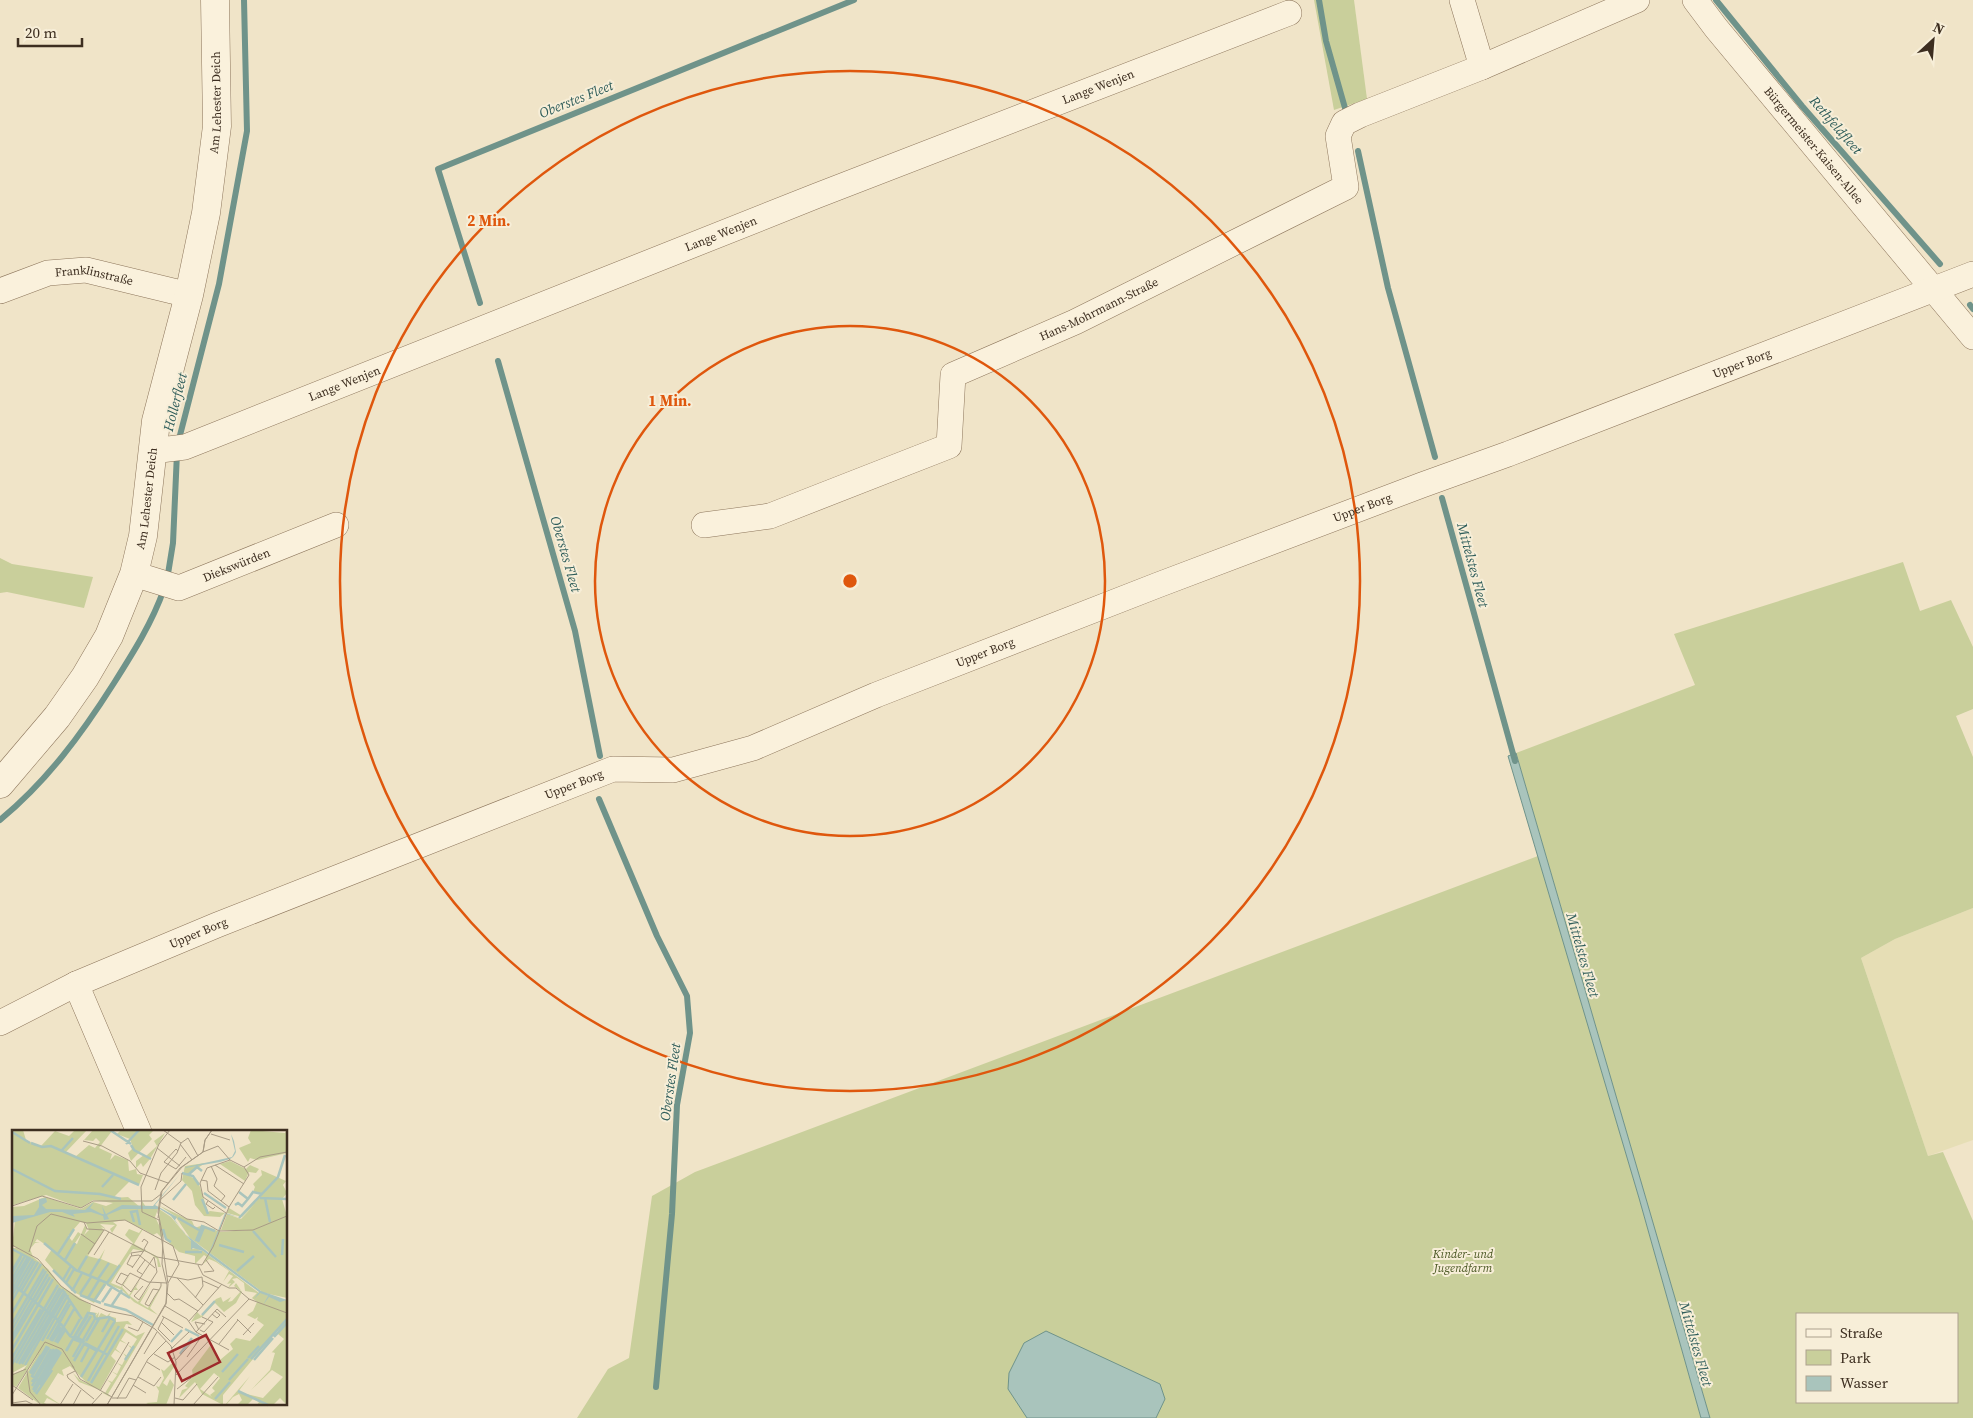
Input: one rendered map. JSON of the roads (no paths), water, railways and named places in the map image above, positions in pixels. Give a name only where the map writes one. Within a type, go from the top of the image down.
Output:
[{"type":"street","name":"Am Lehester Deich","points":[[0,784],[57,716],[85,677],[109,636],[155,580],[143,536],[169,449],[156,421],[189,295],[206,213],[217,126],[215,0]]},
{"type":"street","points":[[1462,0],[1482,68]]},
{"type":"street","name":"Hans-Mohrmann-Straße","points":[[704,525],[770,516],[949,446],[953,375],[1075,322],[1346,187],[1338,136],[1344,123],[1360,115],[1482,68],[1636,0]]},
{"type":"street","name":"Bürgermeister-Kaisen-Allee","points":[[1695,0],[1716,28],[1973,337]]},
{"type":"street","name":"Lange Wenjen","points":[[169,449],[1289,13]]},
{"type":"street","name":"Franklinstraße","points":[[0,291],[48,273],[86,270],[189,295]]},
{"type":"street","name":"Upper Borg","points":[[0,1023],[76,984],[217,925],[614,769],[673,770],[753,748],[876,694],[1422,484],[1508,454],[1973,274]]},
{"type":"street","name":"Diekswürden","points":[[155,580],[179,588],[336,525]]},
{"type":"street","points":[[76,984],[138,1130]]},
{"type":"water","points":[[1516,753],[1710,1418],[1701,1418],[1639,1198],[1508,756]]},
{"type":"water","points":[[1046,1331],[1160,1384],[1165,1399],[1156,1418],[1027,1418],[1008,1389],[1009,1373],[1024,1343]]},
{"type":"waterway","name":"Hollerfleet","points":[[178,443],[219,284],[247,131],[244,0]]},
{"type":"waterway","name":"Oberstes Fleet","points":[[480,303],[438,169],[854,0]]},
{"type":"waterway","name":"Mittelstes Fleet","points":[[1319,0],[1326,41],[1345,108]]},
{"type":"waterway","name":"Rethfeldfleet","points":[[1716,0],[1802,106],[1940,264]]},
{"type":"waterway","name":"Mittelstes Fleet","points":[[1358,151],[1388,288],[1435,457]]},
{"type":"waterway","name":"Rethfeldfleet","points":[[1970,305],[1973,309]]},
{"type":"waterway","name":"Oberstes Fleet","points":[[498,361],[575,631],[600,756]]},
{"type":"waterway","name":"Hollerfleet","points":[[167,580],[173,543],[177,453]]},
{"type":"waterway","name":"Mittelstes Fleet","points":[[1442,498],[1515,761]]},
{"type":"waterway","name":"Hollerfleet","points":[[0,820],[48,773],[89,721],[142,637],[164,589]]},
{"type":"waterway","name":"Oberstes Fleet","points":[[599,799],[657,936],[687,996],[690,1033],[677,1105],[672,1214],[656,1387]]},
{"type":"park label","name":"Kinder- und Jugendfarm","points":[[1463,1261]]}]
